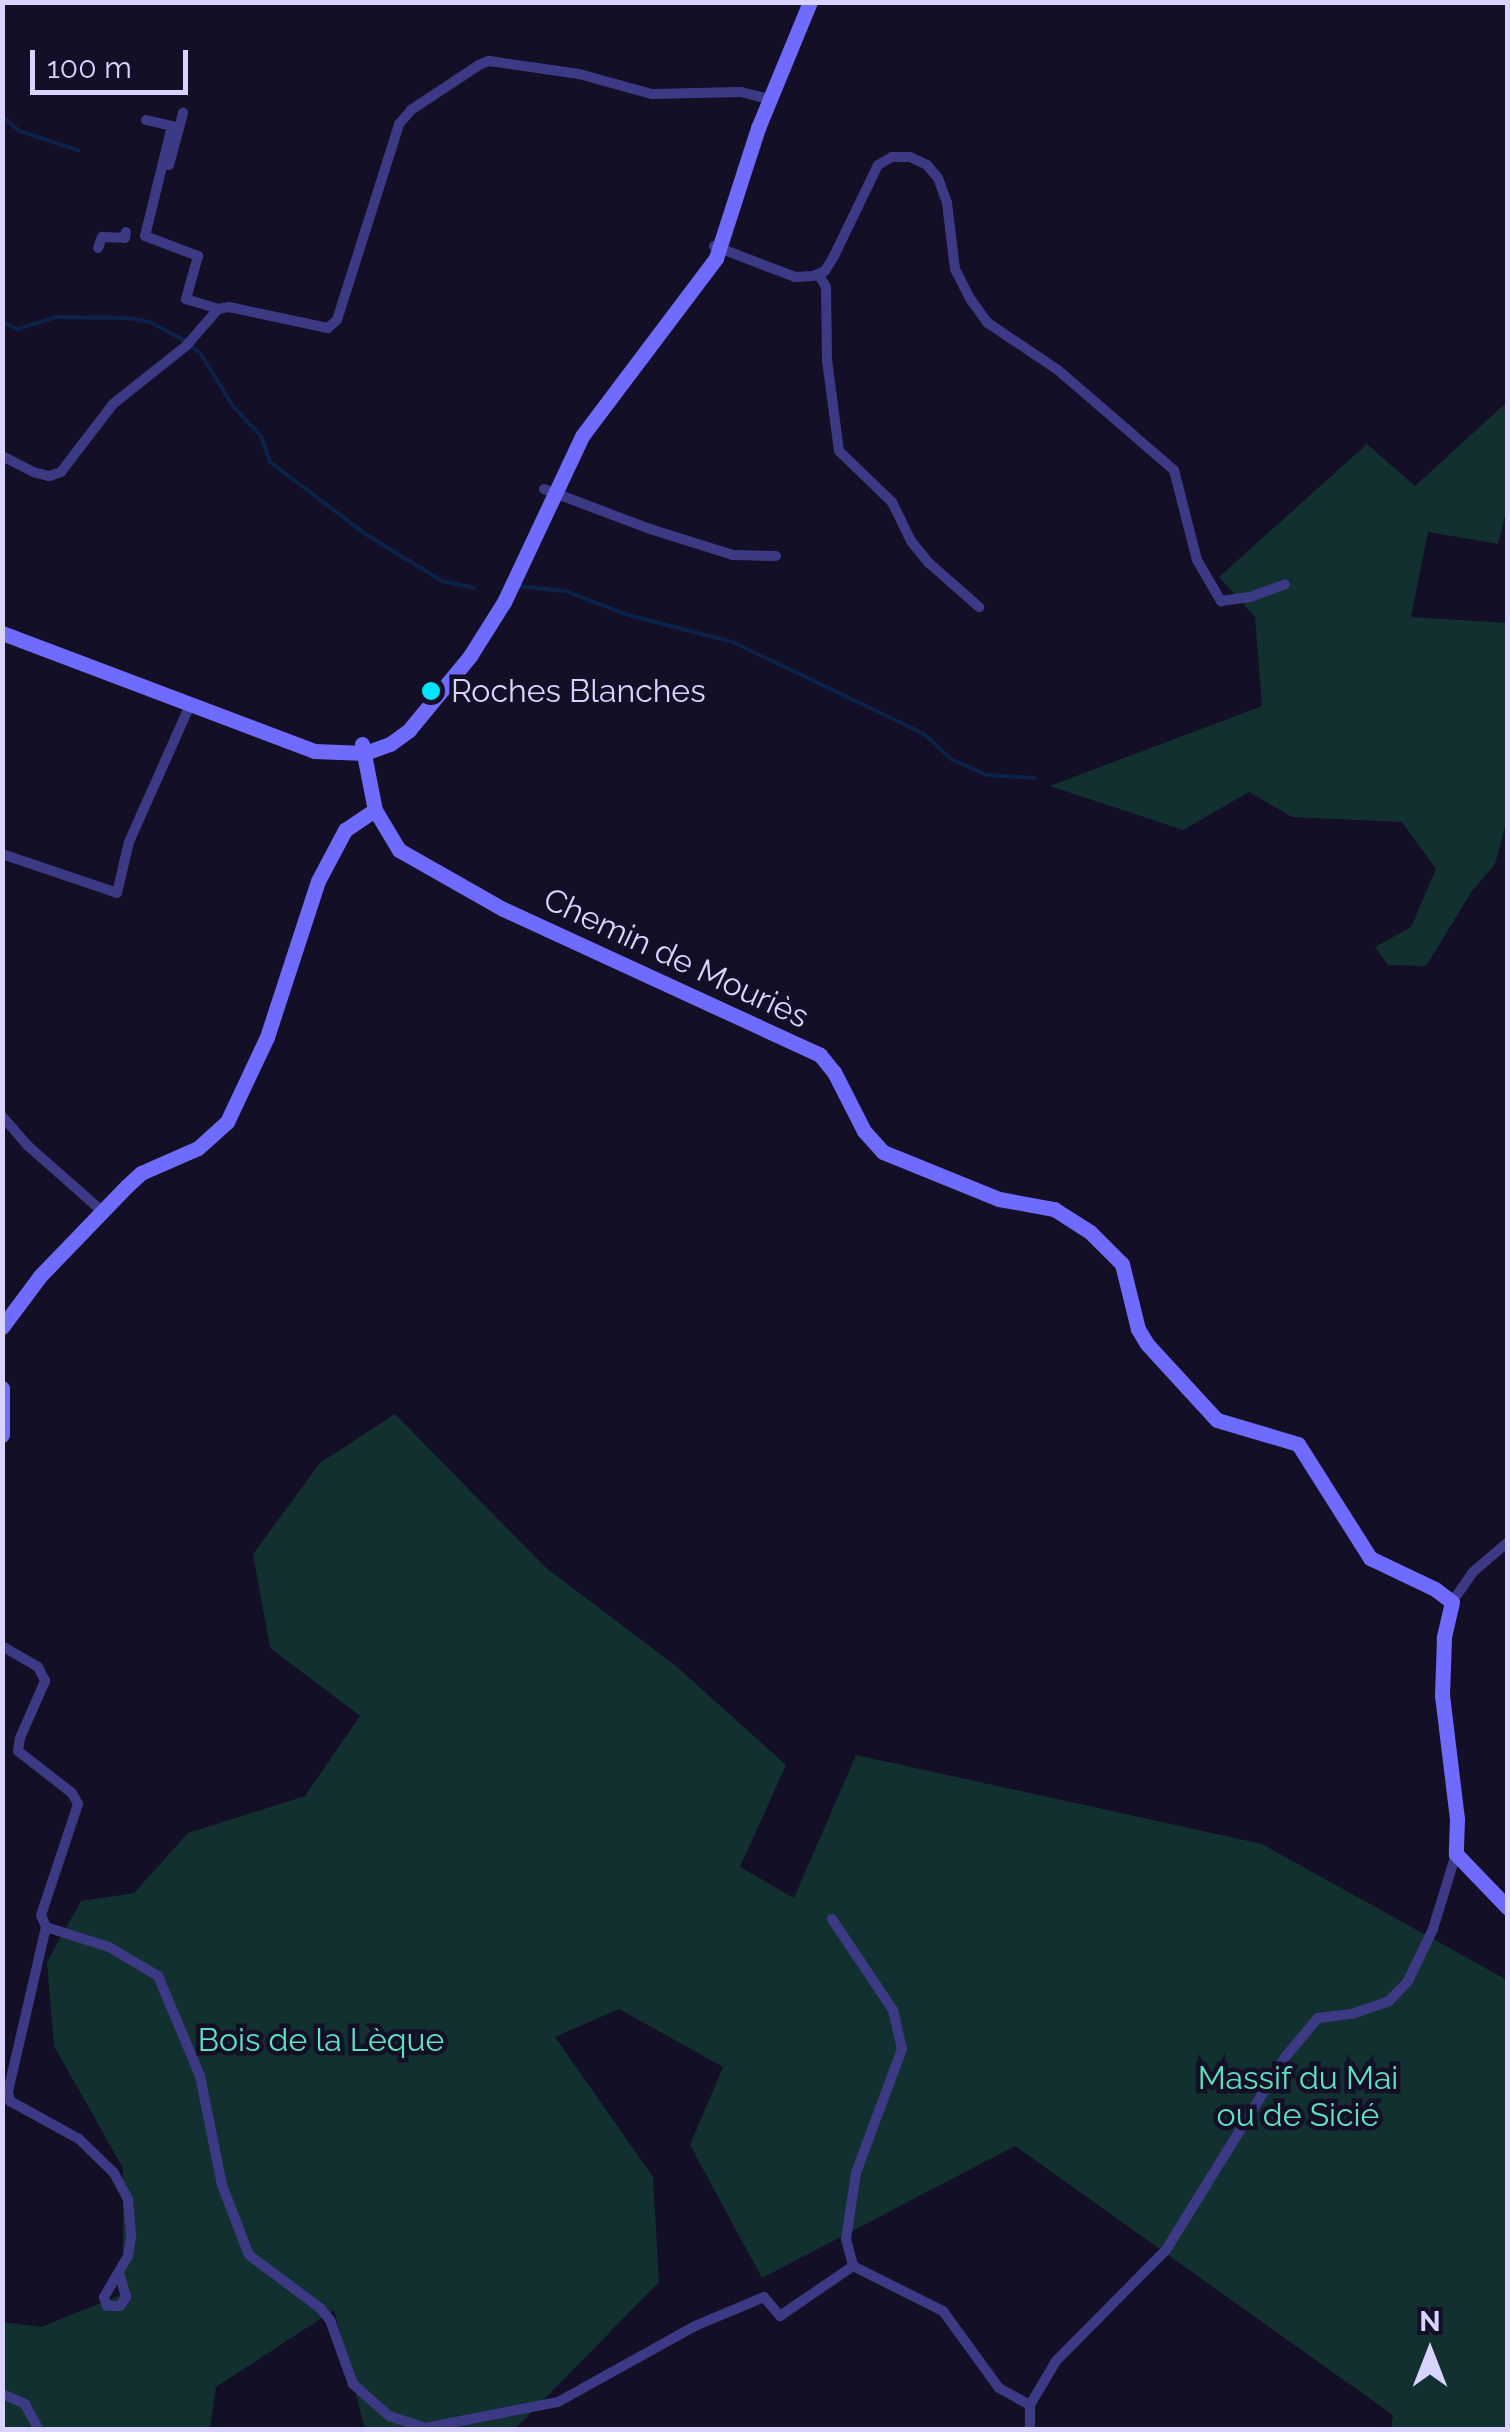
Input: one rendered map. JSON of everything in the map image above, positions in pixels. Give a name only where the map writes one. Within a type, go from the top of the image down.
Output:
[{"type":"street","points":[[2,634],[331,754],[390,744],[409,730],[470,656],[504,602],[574,432],[643,349],[716,247],[799,2]]},
{"type":"street","points":[[764,97],[810,2]]},
{"type":"street","points":[[98,248],[102,237],[125,238],[123,231],[146,236],[198,256],[186,299],[218,309],[229,306],[316,329],[328,328],[337,320],[398,124],[411,110],[479,65],[490,62],[579,74],[652,94],[764,97]]},
{"type":"street","points":[[158,181],[166,177],[183,113]]},
{"type":"street","points":[[146,120],[172,126],[146,236]]},
{"type":"street","points":[[716,247],[795,277],[818,274],[834,256],[878,165],[892,158],[910,158],[927,165],[938,178],[947,202],[955,269],[971,300],[988,323],[1070,380],[1174,470],[1197,560],[1221,602],[1250,598],[1285,584]]},
{"type":"street","points":[[818,274],[826,287],[826,360],[838,451],[892,502],[911,541],[929,563],[979,607]]},
{"type":"street","points":[[2,456],[34,472],[49,476],[61,472],[113,404],[186,346],[218,309]]},
{"type":"street","points":[[548,491],[734,554],[776,556]]},
{"type":"street","points":[[2,854],[116,892],[129,842],[190,705]]},
{"type":"street","name":"Chemin de Mouriès","points":[[364,748],[375,810],[399,850],[426,868],[656,982],[820,1055],[834,1072],[864,1132],[883,1152],[999,1199],[1054,1209],[1090,1232],[1122,1264],[1138,1329],[1147,1344],[1217,1420],[1298,1444],[1370,1558],[1435,1589],[1452,1602]]},
{"type":"street","points":[[2,1327],[40,1276],[141,1174],[198,1148],[227,1122],[262,1051],[318,881],[345,830],[375,810]]},
{"type":"street","points":[[2,1116],[28,1146],[103,1212]]},
{"type":"street","points":[[2,1388],[2,1434]]},
{"type":"street","points":[[1030,2430],[1030,2405],[1056,2360],[1166,2250],[1286,2056],[1318,2018],[1352,2014],[1388,2001],[1408,1981],[1434,1929],[1456,1854],[1457,1820],[1442,1695],[1444,1638],[1452,1602],[1473,1572],[1507,1546]]},
{"type":"street","points":[[2,1646],[38,1667],[45,1681],[18,1751],[72,1793],[78,1804],[40,1915],[46,1927],[8,2091],[10,2101],[79,2139],[100,2154],[114,2173],[132,2216],[128,2256],[119,2273]]},
{"type":"street","points":[[1456,1854],[1508,1908]]},
{"type":"street","points":[[832,1919],[893,2010],[902,2049],[856,2172],[846,2239],[853,2266],[943,2311],[999,2388],[1030,2405]]},
{"type":"street","points":[[46,1927],[110,1947],[158,1976],[200,2076],[222,2185],[249,2255],[320,2308],[330,2320],[353,2384],[389,2416],[425,2428],[558,2402],[695,2326],[764,2296],[780,2316],[853,2266]]},
{"type":"street","points":[[2,2394],[25,2404],[39,2430]]},
{"type":"green space","points":[[1507,402],[1507,508],[1498,544],[1428,532],[1411,617],[1508,623],[1507,820],[1495,864],[1472,891],[1426,966],[1388,965],[1375,947],[1411,927],[1436,869],[1402,822],[1292,817],[1249,792],[1183,830],[1050,786],[1262,706],[1255,617],[1219,577],[1367,444],[1415,486]]},
{"type":"green space","name":"Bois de la Lèque","points":[[395,1414],[545,1567],[676,1666],[786,1765],[740,1867],[794,1898],[856,1755],[1262,1844],[1507,1980],[1507,2429],[1391,2429],[1393,2415],[1015,2146],[762,2278],[690,2145],[723,2067],[619,2009],[555,2037],[653,2177],[659,2282],[515,2429],[365,2429],[334,2310],[216,2387],[210,2429],[3,2430],[3,2322],[41,2327],[123,2294],[123,2168],[54,2046],[47,1962],[81,1901],[134,1893],[188,1833],[305,1796],[360,1716],[270,1648],[253,1554],[320,1463]]},
{"type":"waterway","points":[[2,116],[19,131],[78,150]]},
{"type":"waterway","points":[[2,322],[17,329],[57,317],[129,318],[150,322],[185,341]]},
{"type":"waterway","points":[[191,346],[201,354],[232,405],[261,436],[270,462],[367,535],[442,581],[474,588]]},
{"type":"waterway","points":[[517,586],[565,591],[628,615],[733,642],[924,734],[951,759],[987,775],[1035,778]]},
{"type":"place","name":"Roches Blanches","points":[[431,691]]},
{"type":"park label","name":"Massif du Mai ou de Sicié","points":[[1298,2098]]}]
